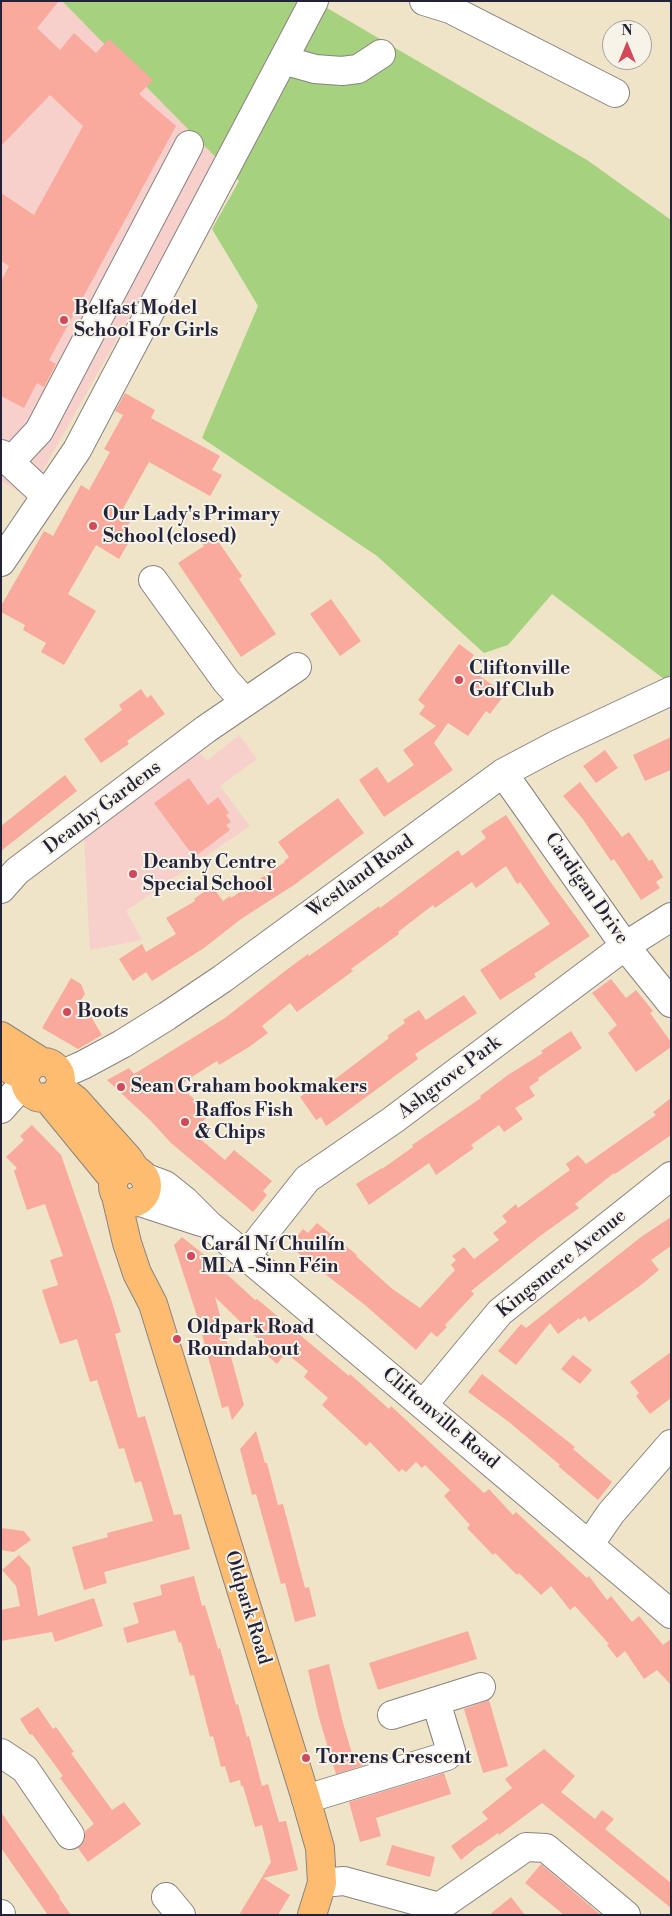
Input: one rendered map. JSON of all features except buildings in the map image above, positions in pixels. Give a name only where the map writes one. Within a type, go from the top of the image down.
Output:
[{"type":"main road","points":[[1,1036],[43,1080]]},
{"type":"main road","points":[[1,1065],[43,1080],[76,1100],[128,1158],[130,1185]]},
{"type":"main road","name":"Oldpark Road","points":[[130,1185],[150,1272],[153,1304],[320,1848],[322,1883],[312,1915]]},
{"type":"street","points":[[1,562],[77,450],[314,1]]},
{"type":"street","points":[[424,1],[450,9],[615,93]]},
{"type":"street","points":[[282,60],[315,69],[342,71],[358,69],[381,54]]},
{"type":"street","points":[[45,495],[6,458],[39,431],[189,145]]},
{"type":"street","points":[[152,580],[226,681],[245,702]]},
{"type":"street","name":"Deanby Gardens","points":[[1,889],[17,871],[206,729],[297,667]]},
{"type":"street","name":"Westland Road","points":[[43,1080],[83,1065],[122,1044],[167,1016],[222,979],[503,773],[558,744],[671,692]]},
{"type":"street","name":"Cardigan Drive","points":[[503,773],[626,946],[671,1003]]},
{"type":"street","name":"Ashgrove Park","points":[[246,1256],[307,1178],[393,1120],[626,946],[671,917]]},
{"type":"street","points":[[1,1109],[43,1080]]},
{"type":"street","name":"Kingsmere Avenue","points":[[423,1405],[500,1312],[671,1176]]},
{"type":"street","name":"Cliftonville Road","points":[[130,1185],[165,1185],[185,1201],[209,1225],[671,1614]]},
{"type":"street","points":[[589,1545],[611,1513],[671,1444]]},
{"type":"street","points":[[392,1715],[481,1687]]},
{"type":"street","points":[[306,1799],[447,1756],[451,1751],[436,1702]]},
{"type":"street","points":[[1,1754],[25,1769],[70,1835]]},
{"type":"street","points":[[322,1883],[344,1881],[439,1907],[526,1847],[546,1848],[626,1915]]},
{"type":"shaded area","name":"Belfast Model School For Girls","points":[[1,1],[62,1],[218,159],[28,497],[1,481]]},
{"type":"shaded area","name":"Deanby Centre Special School","points":[[239,735],[257,759],[220,786],[250,826],[126,911],[142,940],[90,950],[84,837],[198,751],[207,761]]},
{"type":"green space","name":"Cliftonville Golf Club","points":[[62,1],[315,1],[587,160],[671,220],[671,675],[664,679],[552,594],[508,645],[484,653],[377,556],[202,438],[258,306],[212,229],[239,181]]},
{"type":"place","name":"Belfast Model School For Girls","points":[[64,320]]},
{"type":"place","name":"Our Lady's Primary School (closed)","points":[[93,526]]},
{"type":"place","name":"Cliftonville Golf Club","points":[[459,680]]},
{"type":"place","name":"Deanby Centre Special School","points":[[133,874]]},
{"type":"place","name":"Boots","points":[[67,1012]]},
{"type":"place","name":"Sean Graham bookmakers","points":[[121,1087]]},
{"type":"place","name":"Raffos Fish & Chips","points":[[185,1122]]},
{"type":"place","name":"Carál Ní Chuilín MLA -Sinn Féin","points":[[191,1256]]},
{"type":"place","name":"Oldpark Road Roundabout","points":[[177,1339]]},
{"type":"place","name":"Torrens Crescent","points":[[306,1758]]}]
